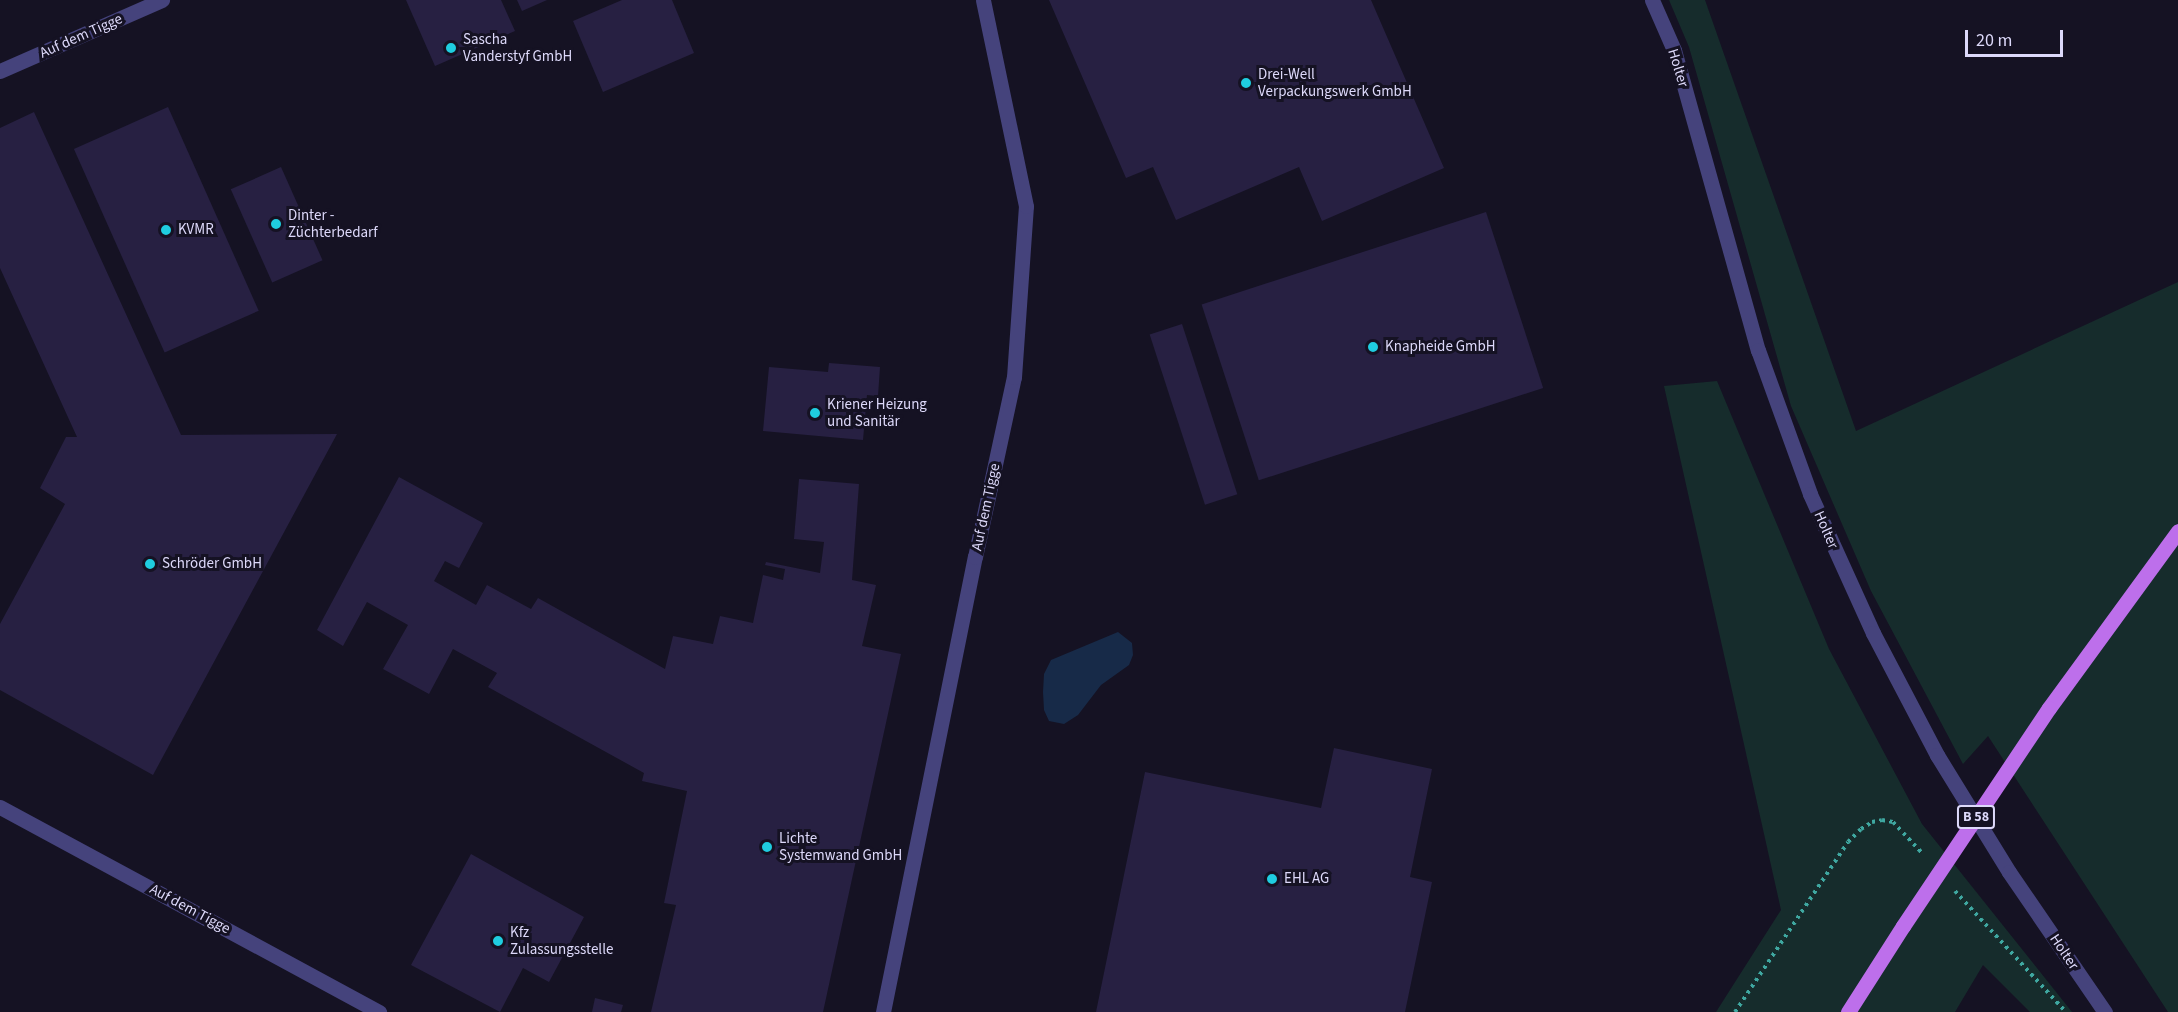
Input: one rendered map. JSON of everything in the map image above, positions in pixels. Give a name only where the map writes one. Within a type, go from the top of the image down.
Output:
[{"type":"main road","name":"B 58","points":[[1848,1012],[2049,708],[2178,531]]},
{"type":"street","name":"Auf dem Tigge","points":[[0,71],[162,0]]},
{"type":"street","name":"Auf dem Tigge","points":[[883,1012],[975,557],[1014,377],[1026,206],[983,0]]},
{"type":"street","name":"Holter","points":[[1652,0],[1674,50],[1758,350],[1810,494],[1872,633],[1937,754],[2009,872],[2105,1012]]},
{"type":"street","name":"Auf dem Tigge","points":[[0,807],[379,1012]]},
{"type":"green space","points":[[1669,0],[1705,0],[1856,431],[2178,282],[2178,1012],[2168,1012],[1988,736],[1963,764],[1871,591],[1791,406],[1689,47]]},
{"type":"green space","points":[[1717,381],[1829,649],[1922,824],[2072,1012],[2030,1012],[1983,965],[1955,1012],[1716,1012],[1781,910],[1664,386]]},
{"type":"water","points":[[1118,632],[1132,643],[1133,655],[1129,665],[1101,685],[1078,715],[1064,724],[1049,721],[1044,710],[1043,692],[1044,674],[1051,660]]},
{"type":"building","name":"Sascha Vanderstyf GmbH","points":[[406,0],[501,0],[515,31],[435,66]]},
{"type":"building","points":[[517,0],[547,0],[522,11]]},
{"type":"building","points":[[622,0],[672,0],[694,53],[603,92],[573,21]]},
{"type":"building","name":"Drei-Well Verpackungswerk GmbH","points":[[1049,0],[1371,0],[1444,168],[1322,221],[1299,167],[1176,220],[1153,167],[1126,178]]},
{"type":"building","name":"KVMR","points":[[168,107],[259,311],[165,353],[74,149]]},
{"type":"building","name":"Schröder GmbH","points":[[34,112],[181,435],[337,434],[153,775],[0,690],[0,624],[65,504],[40,488],[66,437],[77,437],[0,268],[0,128]]},
{"type":"building","name":"Dinter - Züchterbedarf","points":[[281,167],[322,260],[272,283],[231,189]]},
{"type":"building","name":"Knapheide GmbH","points":[[1486,212],[1543,388],[1259,480],[1202,304]]},
{"type":"building","points":[[1182,324],[1237,494],[1205,505],[1150,335]]},
{"type":"building","name":"Kriener Heizung und Sanitär","points":[[829,363],[880,367],[878,396],[867,395],[863,440],[763,431],[769,367],[828,372]]},
{"type":"building","points":[[399,477],[483,523],[459,568],[445,561],[434,581],[476,605],[487,585],[531,609],[538,598],[665,669],[673,636],[713,644],[720,616],[753,623],[763,575],[783,580],[785,569],[765,565],[766,562],[820,573],[824,542],[794,539],[799,479],[859,484],[852,580],[876,585],[862,646],[901,654],[823,1012],[651,1012],[676,905],[664,903],[687,791],[642,781],[644,773],[488,687],[497,673],[453,649],[429,694],[383,669],[408,625],[367,602],[343,646],[317,630]]},
{"type":"building","name":"EHL AG","points":[[1334,748],[1432,769],[1410,877],[1432,882],[1405,1012],[1096,1012],[1145,772],[1321,808]]},
{"type":"building","name":"Kfz Zulassungsstelle","points":[[471,854],[584,917],[549,982],[523,968],[500,1012],[411,965]]},
{"type":"building","points":[[595,998],[623,1005],[621,1012],[592,1012]]},
{"type":"place","name":"Sascha Vanderstyf GmbH","points":[[451,48]]},
{"type":"place","name":"Drei-Well Verpackungswerk GmbH","points":[[1246,83]]},
{"type":"place","name":"Dinter - Züchterbedarf","points":[[276,224]]},
{"type":"place","name":"KVMR","points":[[166,230]]},
{"type":"place","name":"Knapheide GmbH","points":[[1373,347]]},
{"type":"place","name":"Kriener Heizung und Sanitär","points":[[815,413]]},
{"type":"place","name":"Schröder GmbH","points":[[150,564]]},
{"type":"place","name":"Lichte Systemwand GmbH","points":[[767,847]]},
{"type":"place","name":"EHL AG","points":[[1272,879]]},
{"type":"place","name":"Kfz Zulassungsstelle","points":[[498,941]]}]
